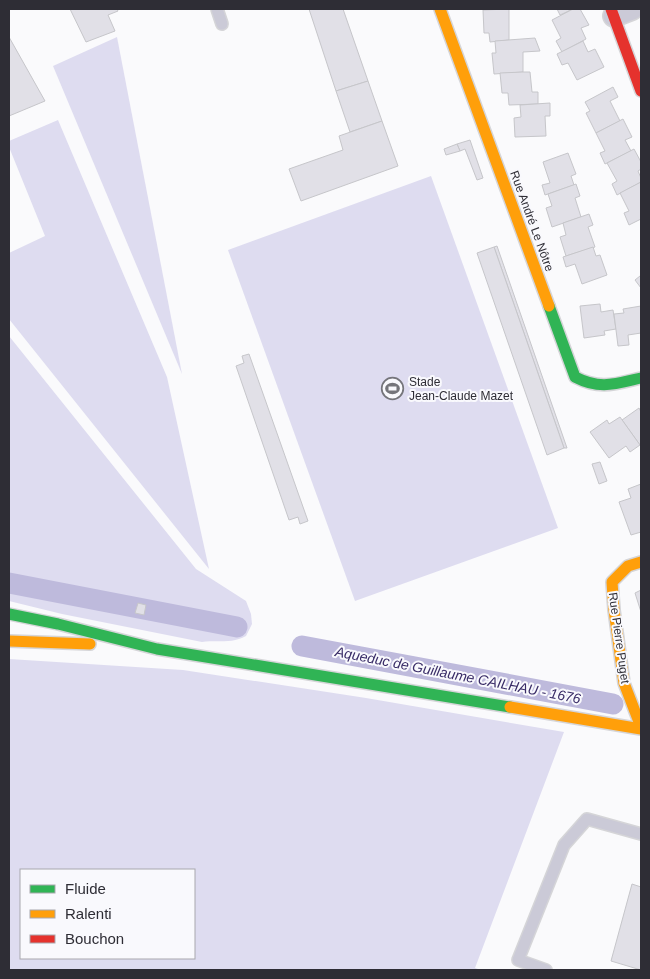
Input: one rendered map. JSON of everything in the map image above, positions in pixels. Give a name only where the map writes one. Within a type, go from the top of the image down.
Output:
[{"type":"main road","name":"Rue André Le Nôtre","points":[[440,9],[575,377],[586,384],[600,387],[641,378]]},
{"type":"main road","points":[[619,11],[641,91]]},
{"type":"main road","name":"Rue Pierre Puget","points":[[641,562],[628,566],[612,582],[624,684],[641,728]]},
{"type":"main road","points":[[9,614],[157,648],[641,728]]},
{"type":"main road","points":[[9,641],[157,648]]},
{"type":"lane","points":[[217,9],[222,24]]},
{"type":"lane","points":[[546,970],[518,960],[564,845],[587,819],[641,834]]},
{"type":"shaded area","points":[[117,37],[182,374],[53,66]]},
{"type":"shaded area","points":[[58,120],[167,377],[209,569],[9,319],[9,253],[45,236],[9,147],[9,141]]},
{"type":"shaded area","name":"Stade Jean-Claude Mazet","points":[[431,176],[558,528],[355,601],[228,250]]},
{"type":"shaded area","points":[[9,336],[196,569],[246,601],[251,614],[252,624],[246,636],[230,641],[202,642],[62,614],[9,601]]},
{"type":"shaded area","points":[[9,659],[183,670],[366,698],[564,732],[475,968],[481,970],[9,970]]},
{"type":"building","points":[[70,9],[117,9],[118,11],[108,15],[115,31],[86,42]]},
{"type":"building","points":[[309,9],[343,9],[368,81],[336,91]]},
{"type":"building","points":[[509,9],[509,40],[490,42],[489,33],[484,33],[483,10]]},
{"type":"building","points":[[557,9],[573,9],[560,15]]},
{"type":"building","points":[[573,9],[580,9],[589,25],[581,28],[586,39],[562,52],[556,41],[561,38],[552,20]]},
{"type":"building","points":[[9,37],[45,101],[9,116]]},
{"type":"building","points":[[535,38],[540,51],[523,52],[523,72],[494,74],[492,53],[496,53],[495,41]]},
{"type":"building","points":[[583,41],[588,52],[595,49],[604,67],[577,80],[568,63],[562,65],[557,54]]},
{"type":"building","points":[[530,72],[532,92],[538,92],[538,104],[509,105],[508,93],[502,93],[500,73]]},
{"type":"building","points":[[368,81],[382,121],[350,132],[336,91]]},
{"type":"building","points":[[613,87],[618,97],[610,101],[620,121],[596,133],[586,113],[590,111],[585,102]]},
{"type":"building","points":[[550,103],[550,116],[545,116],[546,136],[515,137],[514,118],[521,117],[520,105]]},
{"type":"building","points":[[623,119],[632,137],[625,140],[631,151],[605,164],[600,153],[605,151],[596,133]]},
{"type":"building","points":[[382,121],[398,166],[301,201],[289,169],[343,150],[339,136]]},
{"type":"building","points":[[470,140],[483,178],[477,180],[465,149],[460,151],[457,144]]},
{"type":"building","points":[[457,144],[460,151],[446,155],[444,149]]},
{"type":"building","points":[[634,149],[641,162],[641,169],[638,171],[641,182],[617,195],[612,184],[617,181],[607,163]]},
{"type":"building","points":[[568,153],[576,174],[571,176],[574,185],[545,195],[542,185],[550,183],[543,162]]},
{"type":"building","points":[[641,182],[641,219],[629,225],[624,213],[629,211],[620,193]]},
{"type":"building","points":[[576,184],[580,196],[575,198],[581,217],[552,227],[546,208],[552,206],[548,194]]},
{"type":"building","points":[[589,214],[593,225],[588,227],[595,247],[566,256],[560,237],[566,235],[563,223]]},
{"type":"building","points":[[497,246],[567,448],[564,448],[494,247]]},
{"type":"building","points":[[494,247],[564,448],[547,455],[477,253]]},
{"type":"building","points":[[593,247],[596,256],[600,255],[607,275],[582,284],[575,264],[566,267],[563,257]]},
{"type":"building","points":[[641,277],[641,288],[635,280]]},
{"type":"building","points":[[600,304],[601,312],[613,310],[616,329],[604,331],[605,335],[584,338],[580,306]]},
{"type":"building","points":[[641,306],[641,333],[628,335],[629,345],[618,346],[614,314],[624,313],[623,309]]},
{"type":"building","points":[[249,354],[308,521],[300,524],[298,517],[289,520],[236,366],[244,363],[242,356]]},
{"type":"building","points":[[639,408],[641,412],[640,445],[622,420]]},
{"type":"building","points":[[620,417],[640,445],[630,452],[626,446],[609,458],[590,432],[607,420],[609,424]]},
{"type":"building","points":[[600,462],[607,481],[599,484],[592,464]]},
{"type":"building","points":[[641,484],[641,532],[631,535],[619,502],[631,498],[628,489]]},
{"type":"building","points":[[641,590],[641,612],[635,593]]},
{"type":"building","points":[[138,603],[146,605],[144,615],[135,613]]},
{"type":"building","points":[[632,884],[641,887],[641,970],[611,961]]},
{"type":"waterway","name":"Aqueduc de Guillaume CAILHAU - 1676","points":[[9,583],[237,627]]},
{"type":"waterway","name":"Aqueduc de Guillaume CAILHAU - 1676","points":[[302,646],[613,704]]},
{"type":"traffic: fast","points":[[549,306],[575,377],[600,385],[615,384],[641,378]]},
{"type":"traffic: fast","points":[[9,614],[58,624],[157,649],[510,707]]},
{"type":"traffic: slow","points":[[440,9],[549,306]]},
{"type":"traffic: slow","points":[[641,562],[628,566],[612,582],[624,683],[641,727]]},
{"type":"traffic: slow","points":[[9,641],[90,644]]},
{"type":"traffic: slow","points":[[510,707],[641,729]]},
{"type":"traffic: jam","points":[[611,9],[641,91]]},
{"type":"place","name":"Stade Jean-Claude Mazet","points":[[393,389]]}]
